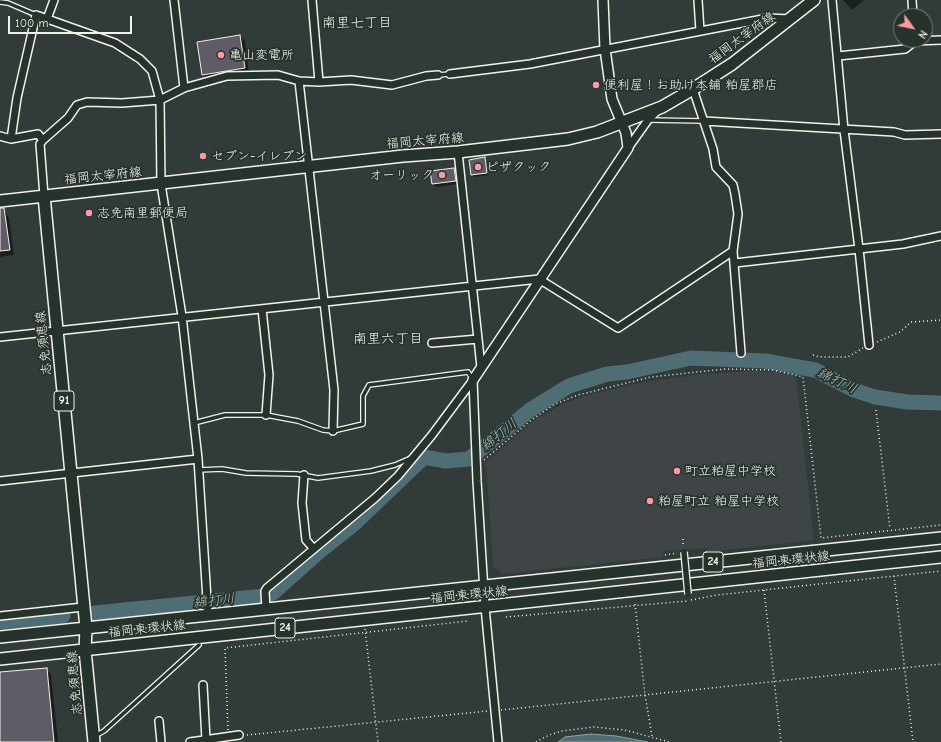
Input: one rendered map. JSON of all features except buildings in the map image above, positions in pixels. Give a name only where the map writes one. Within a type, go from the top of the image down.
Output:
[{"type":"main road","name":"福岡太宰府線","points":[[0,201],[568,139],[623,123],[662,107],[732,64],[814,0]]},
{"type":"main road","name":"志免須恵線","points":[[44,196],[83,607]]},
{"type":"main road","name":"福岡東環状線","points":[[0,637],[85,625],[207,611],[484,586],[941,538]]},
{"type":"main road","name":"福岡東環状線","points":[[0,659],[941,558]]},
{"type":"main road","name":"91","points":[[83,607],[85,625]]},
{"type":"main road","name":"志免須恵線","points":[[85,625],[85,650],[94,739]]},
{"type":"street","points":[[47,19],[54,0]]},
{"type":"street","points":[[174,0],[184,88]]},
{"type":"street","points":[[312,0],[319,82]]},
{"type":"street","points":[[603,0],[606,49],[612,99],[623,123],[628,148]]},
{"type":"street","points":[[698,0],[700,31]]},
{"type":"street","points":[[832,0],[844,130],[860,249],[869,345]]},
{"type":"street","points":[[11,139],[17,98],[36,15],[115,43],[140,59],[152,71],[160,100],[161,184],[182,316],[198,459],[207,611]]},
{"type":"street","points":[[450,74],[530,64],[768,18],[790,19]]},
{"type":"street","points":[[838,56],[906,48]]},
{"type":"street","points":[[44,196],[40,144],[42,140],[68,118],[77,105],[82,103],[122,103],[160,100],[184,88],[227,76],[278,75],[299,81],[319,82],[351,80],[392,85],[426,76],[438,75]]},
{"type":"street","points":[[299,81],[334,390],[333,431]]},
{"type":"street","points":[[692,89],[713,149],[716,167],[733,185],[735,194],[738,214],[733,251],[741,352]]},
{"type":"street","points":[[266,605],[265,591],[375,498],[416,456],[473,380],[539,279],[628,148],[648,120],[662,107]]},
{"type":"street","points":[[704,121],[894,132],[905,135],[941,134]]},
{"type":"street","points":[[0,136],[11,139],[38,134],[42,140]]},
{"type":"street","points":[[458,152],[471,286],[481,367]]},
{"type":"street","points":[[735,263],[904,244],[941,236]]},
{"type":"street","points":[[0,337],[182,316],[262,309],[539,279],[618,328],[733,251]]},
{"type":"street","points":[[262,309],[269,375],[266,415]]},
{"type":"street","points":[[432,343],[478,339]]},
{"type":"street","points":[[473,380],[476,461],[485,607],[498,742]]},
{"type":"street","points":[[0,482],[198,459]]},
{"type":"street","points":[[304,475],[302,502],[306,540],[314,549]]},
{"type":"street","points":[[684,552],[688,594]]},
{"type":"street","points":[[0,616],[83,607]]},
{"type":"street","points":[[203,685],[206,740]]},
{"type":"street","points":[[159,721],[160,742]]},
{"type":"street","points":[[190,742],[228,737],[238,738]]},
{"type":"lane","points":[[0,2],[8,3],[36,15]]},
{"type":"lane","points":[[438,75],[450,74]]},
{"type":"lane","points":[[648,120],[704,121]]},
{"type":"lane","points":[[193,423],[225,415],[266,415],[298,421],[323,430],[333,431],[362,424],[363,396],[368,385],[468,372],[473,380]]},
{"type":"lane","points":[[199,470],[222,469],[246,473],[304,475],[318,478],[371,471],[395,465],[416,456]]},
{"type":"lane","points":[[94,739],[199,645]]},
{"type":"path","points":[[813,355],[819,357],[848,357],[869,345],[888,339],[900,332],[911,322],[941,320]]},
{"type":"path","points":[[476,461],[482,462],[530,421],[555,404],[578,395],[651,377],[725,369],[753,369],[790,373],[803,377],[821,538],[941,525]]},
{"type":"path","points":[[876,410],[890,530]]},
{"type":"path","points":[[665,555],[684,552]]},
{"type":"path","points":[[506,617],[635,604],[656,604],[941,570]]},
{"type":"path","points":[[894,576],[913,742]]},
{"type":"path","points":[[764,590],[781,742]]},
{"type":"path","points":[[635,604],[645,695],[652,736]]},
{"type":"path","points":[[228,737],[225,648],[468,621]]},
{"type":"path","points":[[366,632],[378,742]]},
{"type":"path","points":[[238,738],[376,722],[941,664]]},
{"type":"path","points":[[536,742],[549,735],[562,731],[594,727],[624,730],[652,736],[670,742]]},
{"type":"shaded area","name":"粕屋町立 粕屋中学校","points":[[753,371],[778,372],[796,377],[814,540],[707,552],[707,548],[663,551],[663,557],[503,574],[493,566],[486,462],[536,419],[561,405],[584,396],[644,382],[702,374]]},
{"type":"water","points":[[591,734],[616,736],[648,742],[558,742],[565,737]]},
{"type":"waterway","name":"綿打川","points":[[95,613],[265,596],[273,593],[319,552],[354,524],[424,457],[446,461],[469,459],[530,410],[569,386],[607,374],[627,372],[691,358],[765,361],[815,370],[854,390],[875,397],[907,402],[941,403]]},
{"type":"waterway","name":"綿打川","points":[[0,622],[63,616]]},
{"type":"place","name":"亀山変電所","points":[[221,55]]},
{"type":"place","name":"便利屋！お助け本舗 粕屋郡店","points":[[596,85]]},
{"type":"place","name":"セブン-イレブン","points":[[203,156]]},
{"type":"place","name":"ピザクック","points":[[478,167]]},
{"type":"place","name":"オーリック","points":[[442,175]]},
{"type":"place","name":"志免南里郵便局","points":[[89,213]]},
{"type":"place","name":"町立粕屋中学校","points":[[677,471]]},
{"type":"place","name":"粕屋町立 粕屋中学校","points":[[650,501]]},
{"type":"district","name":"南里七丁目","points":[[357,23]]},
{"type":"district","name":"南里六丁目","points":[[388,339]]}]
